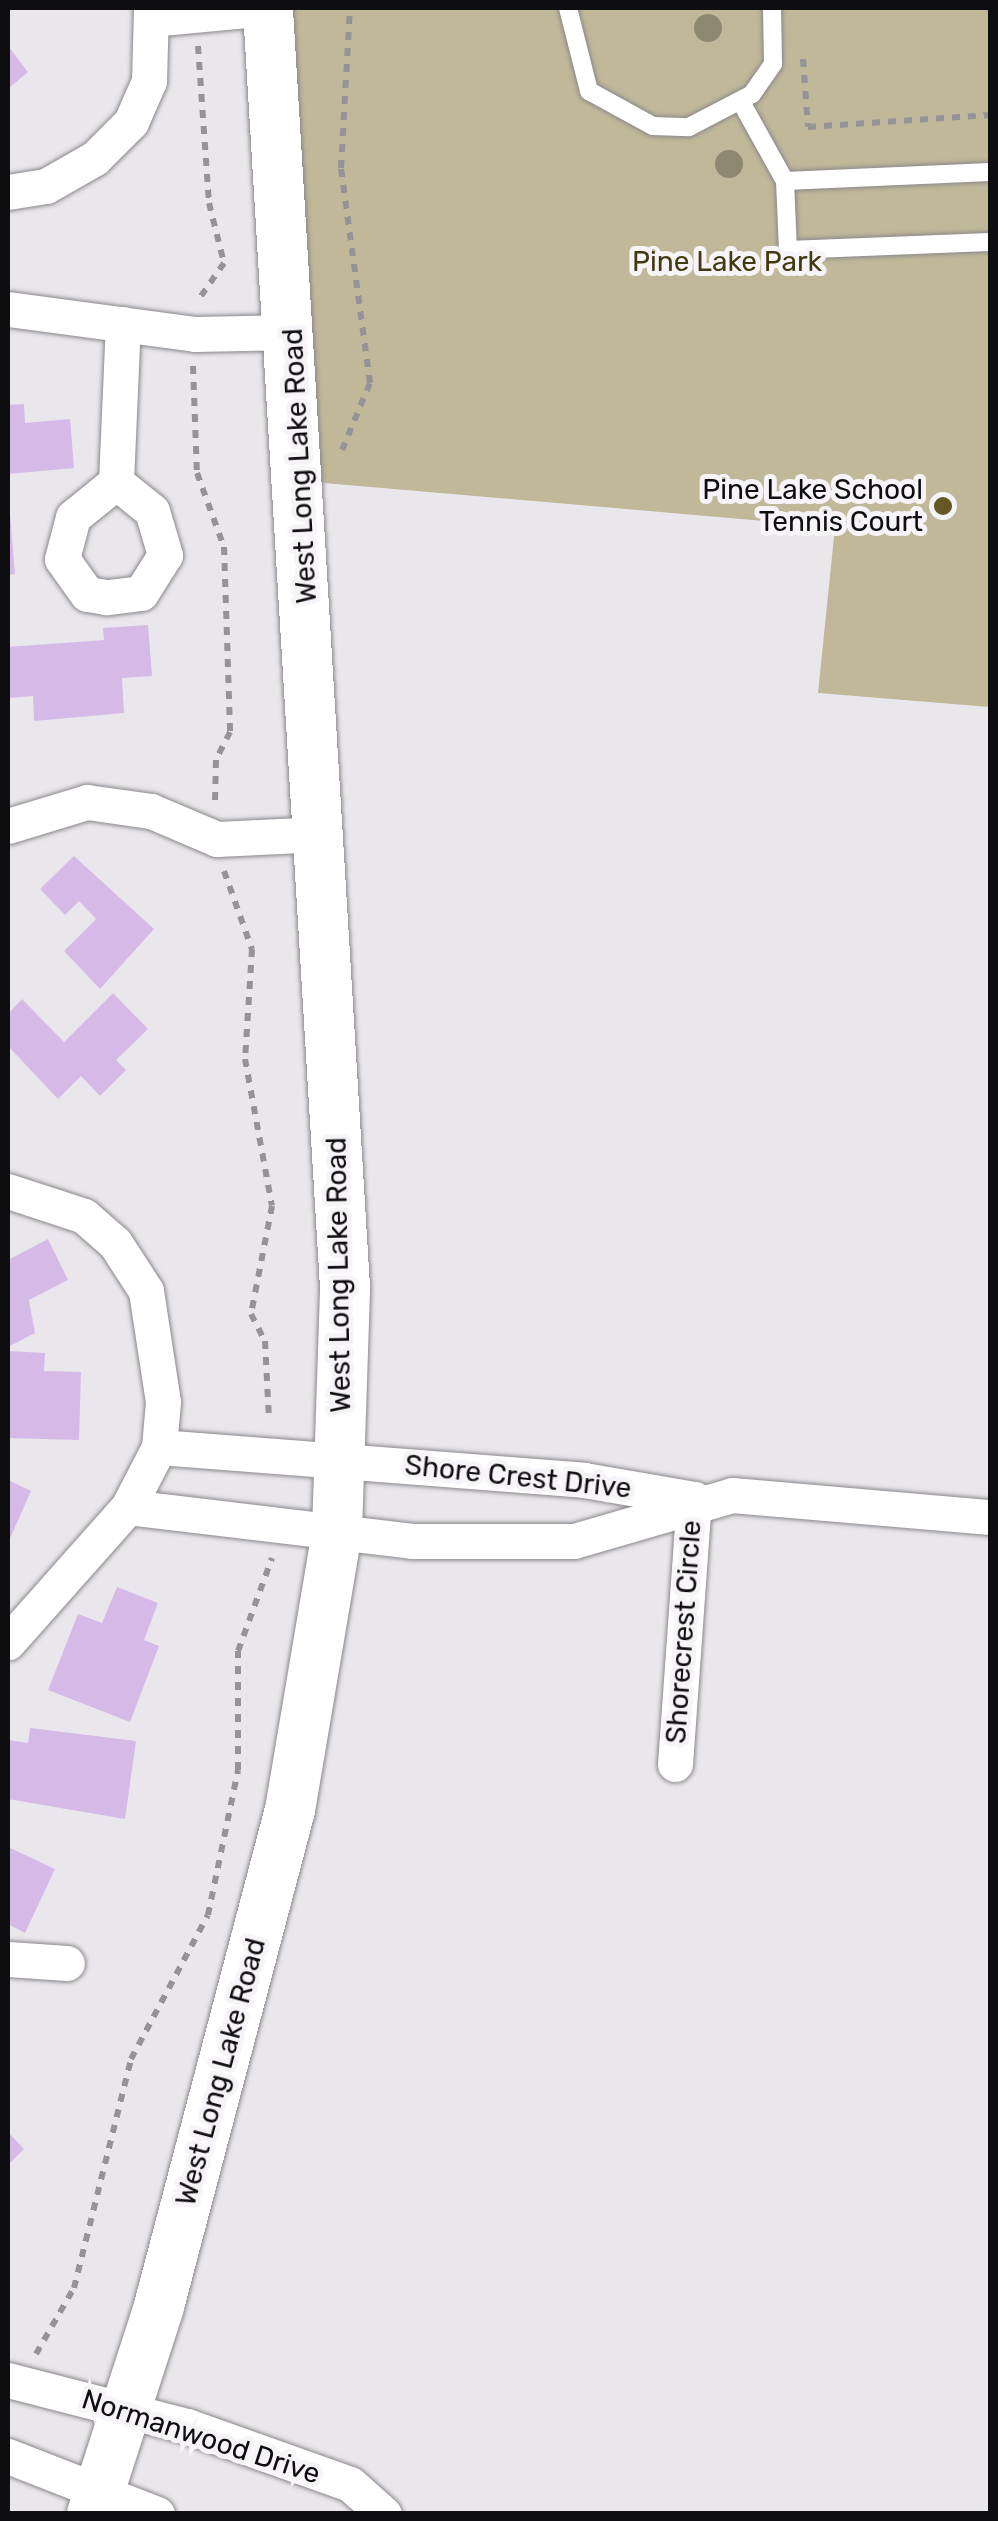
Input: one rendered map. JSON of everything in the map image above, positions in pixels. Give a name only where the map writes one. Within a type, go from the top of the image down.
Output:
[{"type":"main road","name":"West Long Lake Road","points":[[95,2504],[290,1810],[336,1532],[345,1287],[292,332],[268,8]]},
{"type":"street","points":[[8,192],[79,167],[131,122],[149,81],[162,14],[268,8]]},
{"type":"street","points":[[8,310],[195,334],[292,332]]},
{"type":"street","points":[[116,482],[122,324]]},
{"type":"street","points":[[8,826],[88,802],[151,811],[217,839],[322,834]]},
{"type":"street","points":[[8,1190],[84,1216],[146,1291],[159,1344],[159,1446],[128,1507],[8,1642]]},
{"type":"street","name":"Shore Crest Drive","points":[[159,1446],[341,1458],[694,1500],[990,1517]]},
{"type":"street","name":"Shore Crest Drive","points":[[128,1507],[336,1532],[574,1542],[694,1500]]},
{"type":"street","name":"Shorecrest Circle","points":[[675,1764],[694,1500]]},
{"type":"street","points":[[8,1958],[67,1963]]},
{"type":"street","name":"Normanwood Drive","points":[[18,2383],[123,2408],[350,2484],[384,2514]]},
{"type":"street","points":[[8,2456],[95,2504],[157,2514]]},
{"type":"lane","points":[[568,8],[589,91],[618,114],[689,127],[741,102],[772,64],[772,8]]},
{"type":"lane","points":[[741,102],[785,181],[788,250],[990,242]]},
{"type":"lane","points":[[785,181],[990,172]]},
{"type":"path","points":[[342,450],[370,383],[340,168],[350,8]]},
{"type":"path","points":[[162,14],[197,34],[209,203],[224,263],[200,295],[195,334],[196,473],[224,547],[230,732],[216,760],[217,839],[252,949],[246,1058],[272,1206],[250,1314],[265,1340],[272,1455]]},
{"type":"path","points":[[802,47],[808,127],[990,115]]},
{"type":"path","points":[[18,2383],[74,2288],[131,2059],[208,1915],[238,1770],[238,1651],[271,1569],[273,1526]]},
{"type":"green space","name":"Pine Lake Park","points":[[272,8],[990,8],[990,707],[818,693],[835,527],[289,480]]},
{"type":"building","points":[[8,46],[28,72],[8,89]]},
{"type":"building","points":[[24,404],[25,423],[70,419],[74,468],[8,474],[8,405]]},
{"type":"building","points":[[8,513],[15,574],[8,575]]},
{"type":"building","points":[[148,625],[152,676],[122,678],[124,713],[34,721],[33,696],[8,698],[8,647],[104,640],[103,628]]},
{"type":"building","points":[[74,856],[154,929],[100,989],[64,951],[96,919],[79,901],[65,915],[40,889]]},
{"type":"building","points":[[113,993],[148,1029],[116,1060],[126,1070],[100,1096],[81,1076],[58,1099],[8,1046],[8,1014],[22,999],[64,1042]]},
{"type":"building","points":[[48,1239],[68,1280],[29,1300],[35,1333],[8,1347],[8,1260]]},
{"type":"building","points":[[8,1351],[45,1353],[44,1371],[81,1372],[79,1440],[8,1438]]},
{"type":"building","points":[[8,1480],[31,1491],[8,1543]]},
{"type":"building","points":[[117,1587],[158,1603],[144,1640],[159,1646],[130,1722],[48,1690],[78,1614],[102,1623]]},
{"type":"building","points":[[30,1728],[136,1741],[125,1819],[8,1799],[8,1740],[28,1743]]},
{"type":"building","points":[[8,1847],[55,1869],[25,1933],[8,1924]]},
{"type":"building","points":[[8,2132],[24,2149],[8,2165]]},
{"type":"place","name":"Pine Lake School Tennis Court","points":[[943,506]]}]
